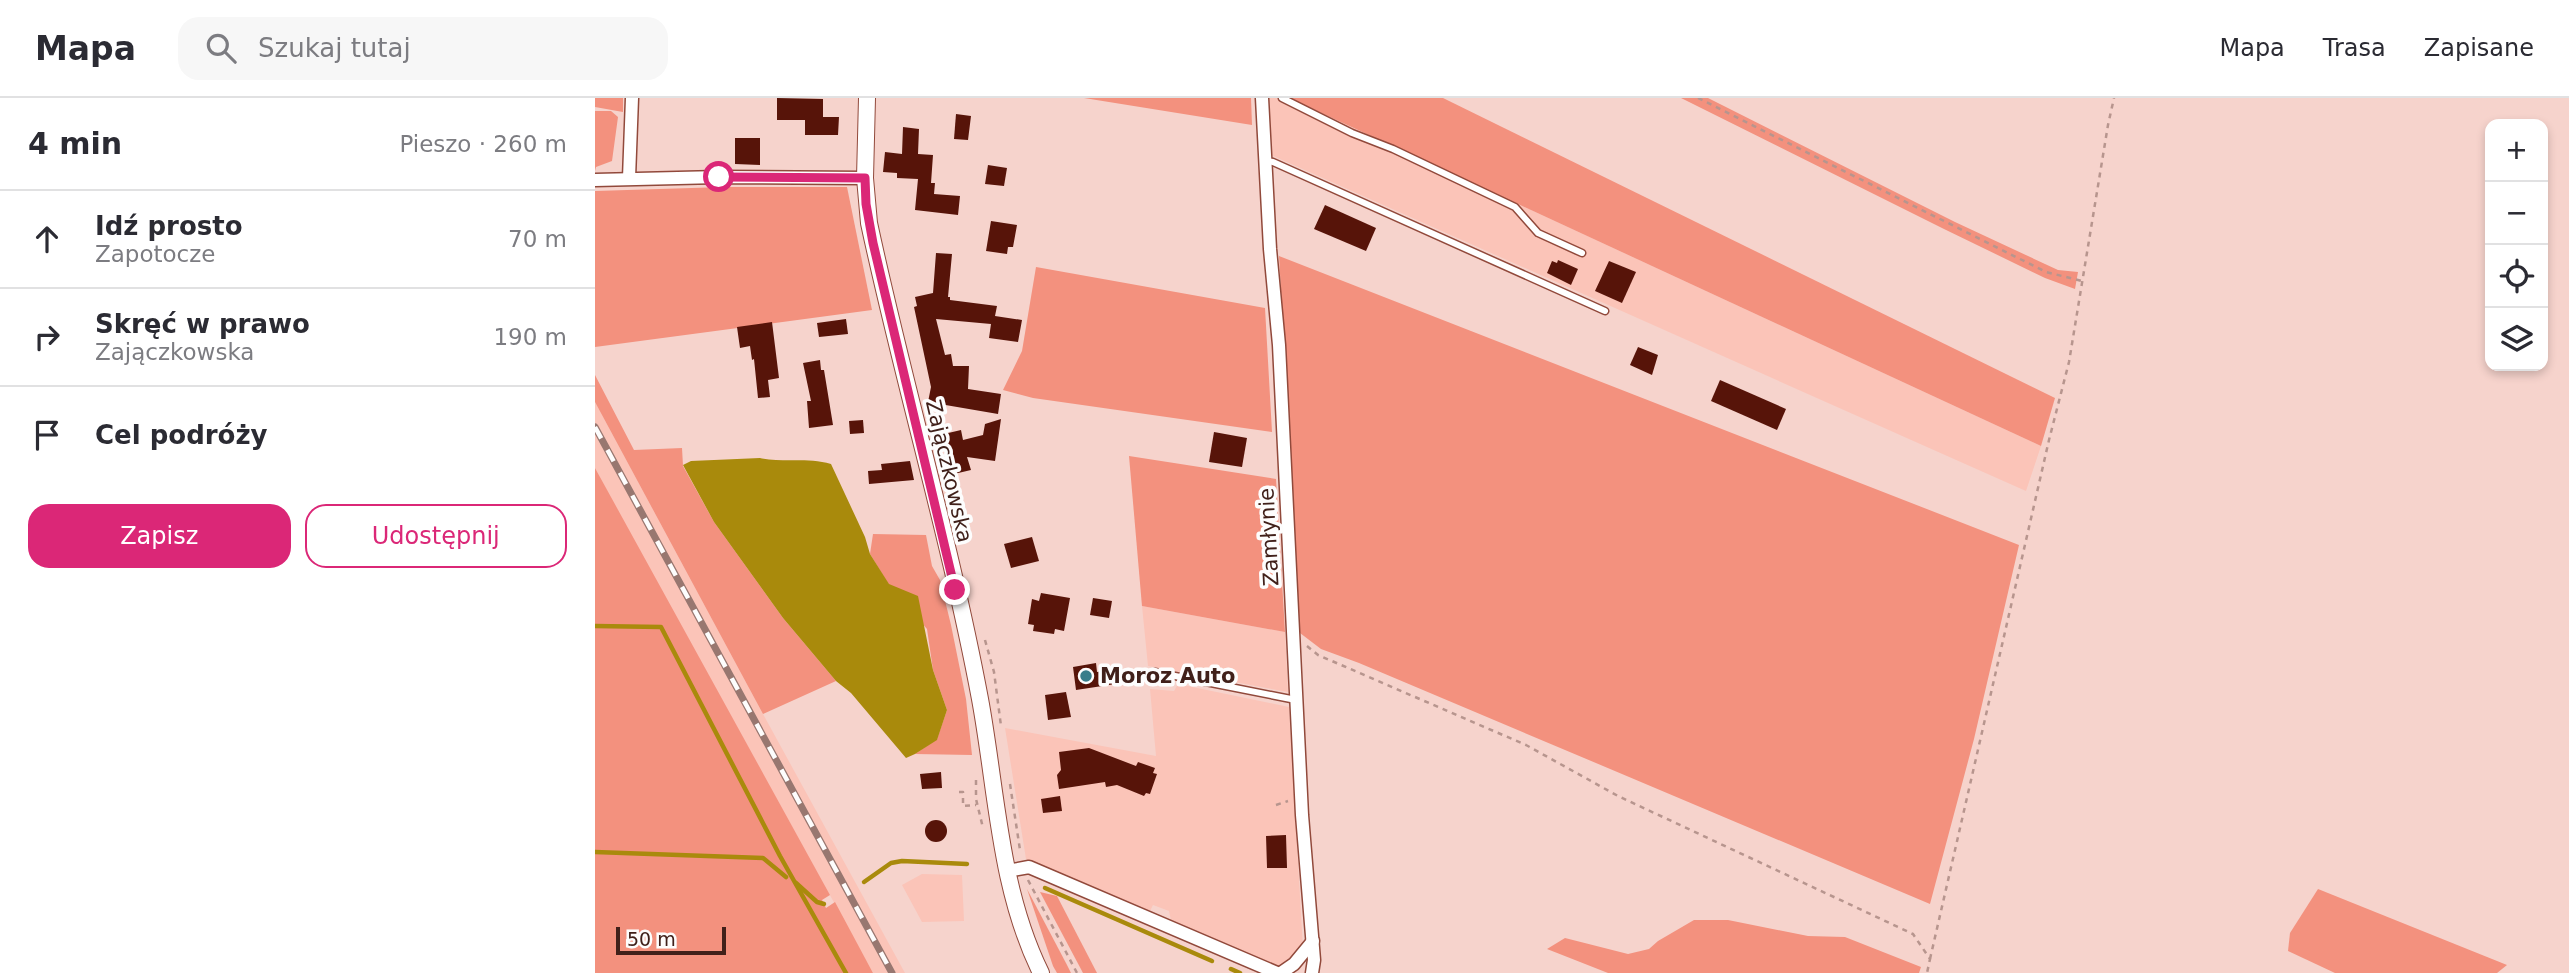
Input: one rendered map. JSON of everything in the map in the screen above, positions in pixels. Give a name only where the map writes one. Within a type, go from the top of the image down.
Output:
[{"type":"main road","name":"Zajączkowska","points":[[867,98],[866,204],[873,243],[980,699],[1007,871],[1023,930],[1041,973]]},
{"type":"street","points":[[629,178],[632,98]]},
{"type":"street","name":"Zamłynie","points":[[1262,98],[1264,161],[1279,345],[1296,700],[1314,960],[1312,973]]},
{"type":"street","points":[[595,180],[865,178]]},
{"type":"street","points":[[1007,871],[1029,867],[1279,973],[1294,964],[1313,942]]},
{"type":"lane","points":[[1282,98],[1515,207],[1538,233],[1582,253]]},
{"type":"lane","points":[[1264,161],[1273,162],[1605,311]]},
{"type":"lane","points":[[1155,672],[1296,700]]},
{"type":"path","points":[[1698,98],[2046,272],[2082,281]]},
{"type":"path","points":[[1927,973],[2069,362],[2114,98]]},
{"type":"path","points":[[1294,635],[1318,655],[1526,745],[1618,796],[1913,934],[1930,959]]},
{"type":"path","points":[[1010,786],[1021,859]]},
{"type":"path","points":[[959,792],[964,792],[964,806],[978,805]]},
{"type":"path","points":[[976,799],[984,833]]},
{"type":"path","points":[[1025,875],[1077,973]]},
{"type":"shaded area","points":[[595,98],[623,98],[623,112],[595,107]]},
{"type":"shaded area","points":[[1084,98],[1251,98],[1252,125]]},
{"type":"shaded area","points":[[1267,98],[1289,98],[2041,446],[2026,491],[1271,155]]},
{"type":"shaded area","points":[[1289,98],[1443,98],[2055,398],[2041,446]]},
{"type":"shaded area","points":[[1681,98],[1708,98],[1955,222],[2058,270],[2078,272],[2075,289],[2045,278]]},
{"type":"shaded area","points":[[595,111],[611,111],[618,117],[612,161],[596,167],[595,171]]},
{"type":"shaded area","points":[[847,187],[872,310],[595,347],[595,191]]},
{"type":"shaded area","points":[[1279,256],[2019,545],[1974,739],[1930,904],[1321,649],[1300,633]]},
{"type":"shaded area","points":[[1036,267],[1265,308],[1272,432],[1033,398],[1003,390],[1022,351]]},
{"type":"shaded area","points":[[595,375],[634,450],[682,448],[683,466],[714,522],[783,618],[836,681],[763,714],[595,402]]},
{"type":"shaded area","points":[[595,402],[905,973],[873,973],[616,508],[595,468]]},
{"type":"shaded area","points":[[1129,456],[1276,479],[1285,632],[1142,606]]},
{"type":"shaded area","points":[[760,458],[831,464],[865,537],[870,554],[889,584],[918,596],[933,670],[947,710],[937,740],[915,754],[906,758],[783,618],[714,522],[683,465],[691,461]]},
{"type":"shaded area","points":[[595,468],[830,895],[822,900],[826,908],[835,902],[873,973],[595,973]]},
{"type":"shaded area","points":[[873,534],[926,535],[932,566],[940,580],[951,625],[966,699],[972,755],[915,754],[937,739],[947,710],[933,670],[927,629],[889,585],[870,554]]},
{"type":"shaded area","points":[[1142,606],[1285,632],[1288,692],[1148,666]]},
{"type":"shaded area","points":[[1178,684],[1289,707],[1303,948],[1282,968],[1171,920],[1169,911],[1153,905],[1150,911],[1026,859],[1005,728],[1156,756],[1150,689],[1174,691]]},
{"type":"shaded area","points":[[922,874],[962,875],[964,921],[922,922],[902,885]]},
{"type":"shaded area","points":[[1027,889],[1071,973],[1057,973],[1053,966]]},
{"type":"shaded area","points":[[2318,889],[2507,965],[2497,973],[2335,973],[2288,951],[2290,933]]},
{"type":"shaded area","points":[[1040,892],[1057,896],[1097,973],[1083,973]]},
{"type":"shaded area","points":[[1694,920],[1728,920],[1808,936],[1845,937],[1921,967],[1919,973],[1608,973],[1547,949],[1565,938],[1628,954],[1649,949]]},
{"type":"building","points":[[777,98],[823,99],[823,117],[839,117],[838,135],[805,135],[805,120],[777,120]]},
{"type":"building","points":[[956,114],[971,116],[968,140],[954,139]]},
{"type":"building","points":[[903,127],[919,129],[918,154],[933,155],[931,183],[935,183],[934,194],[960,196],[958,215],[915,210],[918,179],[897,178],[897,173],[883,172],[885,152],[902,154]]},
{"type":"building","points":[[735,138],[760,138],[760,165],[735,164]]},
{"type":"building","points":[[988,165],[1007,168],[1004,186],[985,184]]},
{"type":"building","points":[[1325,205],[1376,228],[1366,251],[1314,229]]},
{"type":"building","points":[[991,221],[1017,225],[1013,247],[1008,247],[1007,254],[986,251]]},
{"type":"building","points":[[936,253],[952,254],[948,297],[950,300],[997,306],[995,316],[1022,320],[1018,342],[989,338],[991,324],[936,319],[945,355],[951,354],[953,366],[969,366],[968,389],[1001,394],[998,414],[928,402],[931,387],[914,307],[917,306],[915,297],[933,293]]},
{"type":"building","points":[[1558,260],[1578,269],[1571,285],[1547,273],[1552,261],[1557,263]]},
{"type":"building","points":[[1609,261],[1636,272],[1622,303],[1595,291]]},
{"type":"building","points":[[846,319],[848,334],[819,337],[817,323]]},
{"type":"building","points":[[772,322],[779,378],[768,380],[770,397],[758,398],[754,359],[752,360],[750,346],[740,348],[737,327]]},
{"type":"building","points":[[1638,347],[1658,355],[1652,375],[1630,365]]},
{"type":"building","points":[[820,360],[833,425],[809,428],[807,401],[811,401],[803,363]]},
{"type":"building","points":[[1720,380],[1786,409],[1777,430],[1711,401]]},
{"type":"building","points":[[1001,419],[995,461],[967,457],[971,470],[954,474],[944,434],[961,430],[963,440],[983,435],[985,424]]},
{"type":"building","points":[[863,420],[864,433],[850,434],[849,421]]},
{"type":"building","points":[[1214,432],[1247,438],[1242,467],[1209,462]]},
{"type":"building","points":[[910,461],[914,480],[869,484],[868,471],[882,470],[881,464]]},
{"type":"building","points":[[1032,537],[1039,561],[1011,568],[1004,544]]},
{"type":"building","points":[[1041,593],[1070,598],[1064,631],[1055,629],[1054,634],[1033,631],[1034,625],[1028,624],[1032,599],[1039,601]]},
{"type":"building","points":[[1093,598],[1112,601],[1109,618],[1090,615]]},
{"type":"building","points":[[1096,663],[1097,672],[1119,668],[1122,683],[1076,690],[1073,667]]},
{"type":"building","points":[[1066,692],[1071,717],[1048,720],[1045,695]]},
{"type":"building","points":[[1089,748],[1136,766],[1138,762],[1155,768],[1153,773],[1157,774],[1150,794],[1146,793],[1144,796],[1117,785],[1106,787],[1105,782],[1059,789],[1059,752]]},
{"type":"building","points":[[941,772],[942,788],[922,789],[920,774]]},
{"type":"building","points":[[1060,796],[1062,811],[1043,813],[1041,799]]},
{"type":"building","points":[[936,820],[944,823],[947,831],[944,839],[936,842],[928,839],[925,831],[928,823]]},
{"type":"building","points":[[1286,835],[1287,868],[1267,868],[1266,836]]},
{"type":"waterway","points":[[595,626],[661,627],[780,856],[846,973]]},
{"type":"waterway","points":[[595,852],[763,858],[786,877]]},
{"type":"waterway","points":[[864,882],[891,863],[902,861],[967,864]]},
{"type":"waterway","points":[[796,883],[817,902],[824,904]]},
{"type":"waterway","points":[[1045,888],[1212,961]]},
{"type":"waterway","points":[[1231,969],[1240,973]]},
{"type":"railway","points":[[595,427],[892,973]]},
{"type":"place","name":"Moroz Auto","points":[[1086,676]]},
{"type":"route","points":[[719,177],[865,178],[866,204],[873,243],[955,590]]}]
